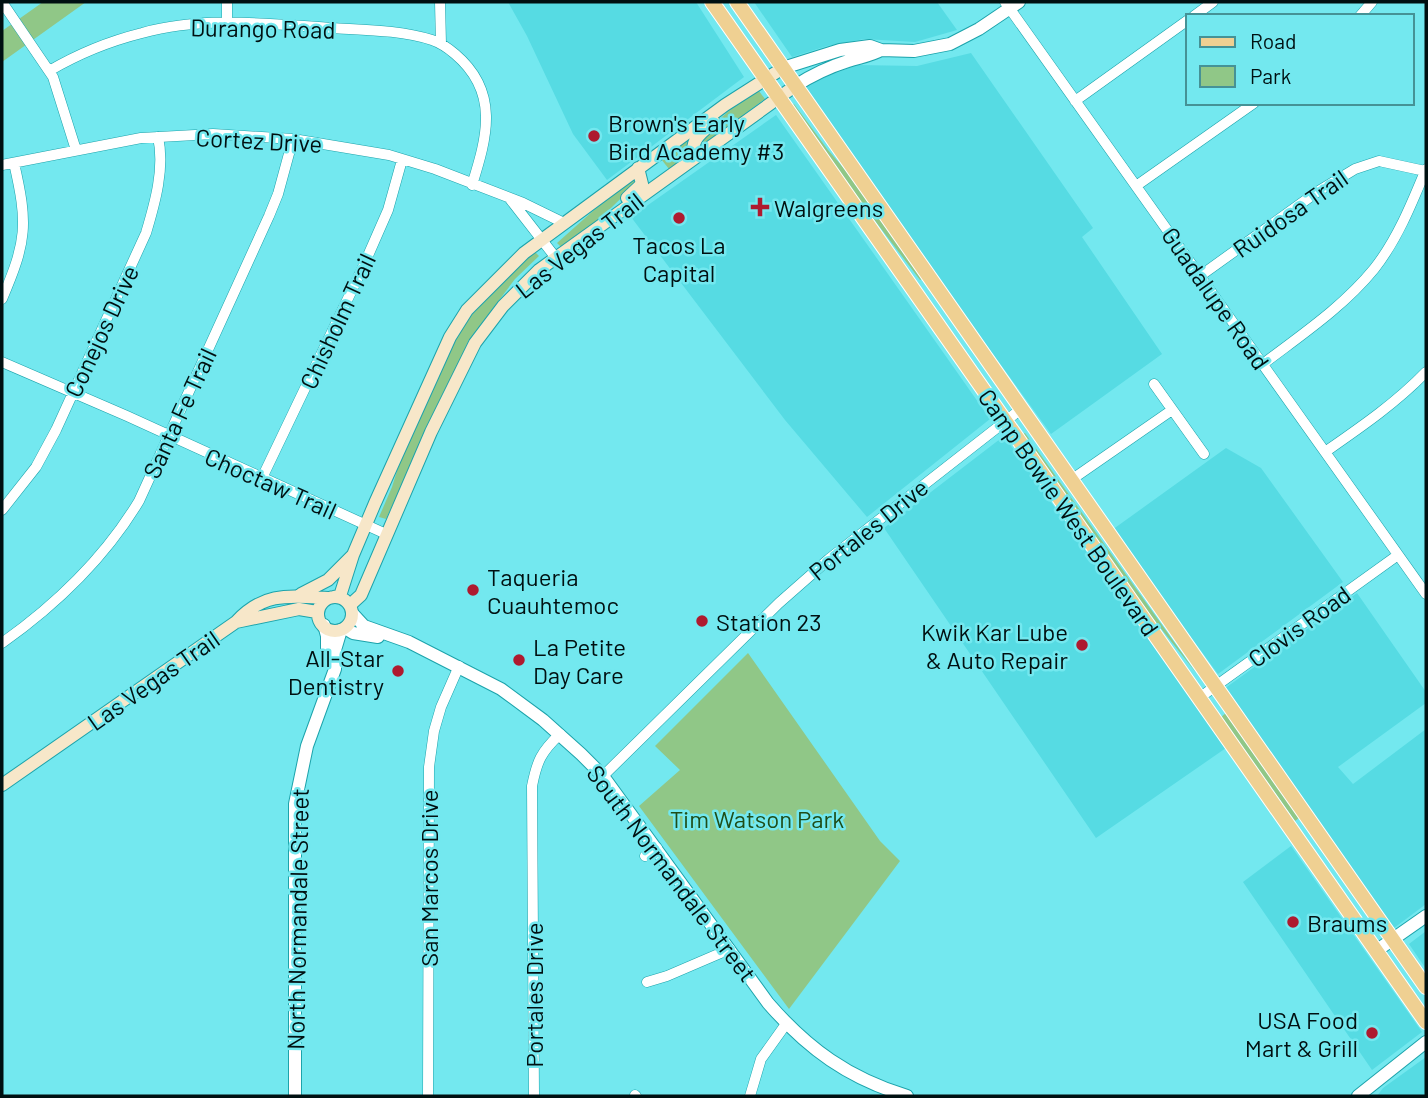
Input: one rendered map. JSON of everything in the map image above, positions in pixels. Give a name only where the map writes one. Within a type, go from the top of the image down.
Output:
[{"type":"main road","name":"Camp Bowie West Boulevard","points":[[712,2],[1426,1022]]},
{"type":"main road","name":"Camp Bowie West Boulevard","points":[[737,2],[1426,986]]},
{"type":"main road","name":"Las Vegas Trail","points":[[353,555],[450,337],[467,310],[513,262],[542,239],[725,105],[783,68]]},
{"type":"main road","name":"Las Vegas Trail","points":[[351,609],[362,595],[431,432],[475,344],[503,306],[539,270],[795,86]]},
{"type":"main road","points":[[695,158],[692,151],[695,140],[721,116],[725,105]]},
{"type":"main road","points":[[608,221],[614,208],[642,184],[638,169]]},
{"type":"main road","points":[[919,297],[935,285]]},
{"type":"main road","points":[[299,595],[328,580],[353,555]]},
{"type":"main road","points":[[236,622],[257,605],[285,595],[340,596],[353,555]]},
{"type":"main road","points":[[331,597],[346,601],[351,609],[343,629],[335,631],[324,625],[317,612],[319,606],[331,597]]},
{"type":"main road","name":"Las Vegas Trail","points":[[2,785],[236,622],[286,611],[307,609],[317,612]]},
{"type":"main road","points":[[1304,848],[1321,836]]},
{"type":"street","points":[[2,2],[49,71],[76,150]]},
{"type":"street","points":[[227,2],[227,24]]},
{"type":"street","points":[[440,2],[441,44],[464,63],[481,88],[488,116],[485,144],[472,185]]},
{"type":"street","points":[[1197,14],[1213,2]]},
{"type":"street","points":[[783,68],[840,50],[870,47],[914,51],[950,44],[979,29],[1011,4]]},
{"type":"street","name":"Guadalupe Road","points":[[1011,4],[1075,101],[1426,594]]},
{"type":"street","points":[[1075,101],[1186,21]]},
{"type":"street","name":"Durango Road","points":[[49,71],[83,53],[142,33],[201,24],[250,23],[365,30],[415,36],[441,44]]},
{"type":"street","points":[[795,86],[826,68],[869,57],[881,50]]},
{"type":"street","points":[[1136,186],[1251,105]]},
{"type":"street","name":"Cortez Drive","points":[[2,165],[158,137],[213,134],[293,139],[330,144],[435,169],[564,223]]},
{"type":"street","name":"Conejos Drive","points":[[2,510],[36,467],[56,430],[141,244],[155,205],[158,137]]},
{"type":"street","name":"Santa Fe Trail","points":[[2,643],[68,590],[111,543],[139,501],[269,216],[293,139]]},
{"type":"street","name":"Chisholm Trail","points":[[262,478],[363,267],[388,210],[402,160]]},
{"type":"street","name":"Ruidosa Trail","points":[[1200,276],[1317,192],[1355,169],[1379,161],[1426,170]]},
{"type":"street","points":[[2,299],[24,237],[23,203],[14,163]]},
{"type":"street","points":[[1263,364],[1345,301],[1375,268],[1404,220],[1426,170]]},
{"type":"street","points":[[510,199],[556,258]]},
{"type":"street","name":"Choctaw Trail","points":[[2,362],[386,534]]},
{"type":"street","points":[[1325,452],[1378,415],[1426,372]]},
{"type":"street","points":[[1154,384],[1204,454]]},
{"type":"street","name":"Portales Drive","points":[[603,776],[779,603],[829,559],[1021,409]]},
{"type":"street","points":[[1071,480],[1172,410]]},
{"type":"street","name":"Clovis Road","points":[[1199,698],[1398,555]]},
{"type":"street","name":"South Normandale Street","points":[[351,609],[364,626],[409,642],[459,666],[500,689],[560,734],[603,776],[786,1024],[823,1057],[883,1093],[906,1096]]},
{"type":"street","name":"North Normandale Street","points":[[322,703],[328,647],[324,625]]},
{"type":"street","name":"South Normandale Street","points":[[343,629],[382,638],[393,637]]},
{"type":"street","name":"North Normandale Street","points":[[295,1096],[295,804],[302,764],[335,668],[335,650],[343,629]]},
{"type":"street","name":"San Marcos Drive","points":[[428,1096],[429,766],[434,731],[459,666]]},
{"type":"street","name":"Portales Drive","points":[[534,1096],[532,786],[541,753],[560,734]]},
{"type":"street","points":[[645,856],[657,848]]},
{"type":"street","points":[[1376,951],[1426,916]]},
{"type":"street","points":[[647,982],[730,949]]},
{"type":"street","points":[[750,1096],[761,1059],[786,1024]]},
{"type":"street","points":[[1357,1096],[1426,1042]]},
{"type":"shaded area","points":[[508,2],[696,2],[744,77],[607,180],[573,134]]},
{"type":"shaded area","points":[[754,2],[937,2],[957,30],[915,42],[864,39],[827,46],[792,57]]},
{"type":"shaded area","points":[[971,53],[1093,228],[1082,237],[1162,354],[1051,434],[799,87],[857,65],[917,66]]},
{"type":"shaded area","points":[[776,115],[990,419],[867,517],[785,420],[631,217]]},
{"type":"shaded area","points":[[1004,436],[1226,748],[1096,838],[884,528]]},
{"type":"shaded area","points":[[1226,448],[1261,468],[1343,582],[1218,674],[1112,530]]},
{"type":"shaded area","points":[[1357,593],[1426,692],[1426,703],[1338,767],[1353,784],[1426,729],[1426,904],[1394,928],[1224,689]]},
{"type":"shaded area","points":[[1291,846],[1422,1032],[1372,1070],[1243,882]]},
{"type":"shaded area","points":[[1426,931],[1426,969],[1409,944]]},
{"type":"shaded area","points":[[1426,1057],[1426,1096],[1377,1096],[1383,1088]]},
{"type":"green space","points":[[43,2],[86,2],[2,62],[2,31]]},
{"type":"green space","points":[[759,91],[765,99],[704,144],[699,144],[726,113]]},
{"type":"green space","points":[[794,104],[848,173],[923,279],[920,280],[866,209],[792,105]]},
{"type":"green space","points":[[687,141],[686,156],[669,169],[661,159]]},
{"type":"green space","points":[[635,178],[638,179],[630,189],[602,216],[561,247],[557,243],[612,194]]},
{"type":"green space","points":[[535,252],[539,256],[515,279],[469,340],[386,519],[379,517],[401,458],[457,337],[490,291]]},
{"type":"green space","points":[[1025,433],[1197,674],[1140,602],[1023,434]]},
{"type":"green space","name":"Tim Watson Park","points":[[748,653],[880,841],[900,861],[789,1009],[639,806],[680,770],[655,746]]},
{"type":"green space","points":[[1226,713],[1299,818],[1295,821],[1221,717]]},
{"type":"place","name":"Brown's Early Bird Academy #3","points":[[594,136]]},
{"type":"place","name":"Walgreens","points":[[760,207]]},
{"type":"place","name":"Tacos La Capital","points":[[679,218]]},
{"type":"place","name":"Taqueria Cuauhtemoc","points":[[473,590]]},
{"type":"place","name":"Station 23","points":[[702,621]]},
{"type":"place","name":"Kwik Kar Lube & Auto Repair","points":[[1082,645]]},
{"type":"place","name":"La Petite Day Care","points":[[519,660]]},
{"type":"place","name":"All-Star Dentistry","points":[[398,671]]},
{"type":"place","name":"Braums","points":[[1293,922]]},
{"type":"place","name":"USA Food Mart & Grill","points":[[1372,1033]]}]
